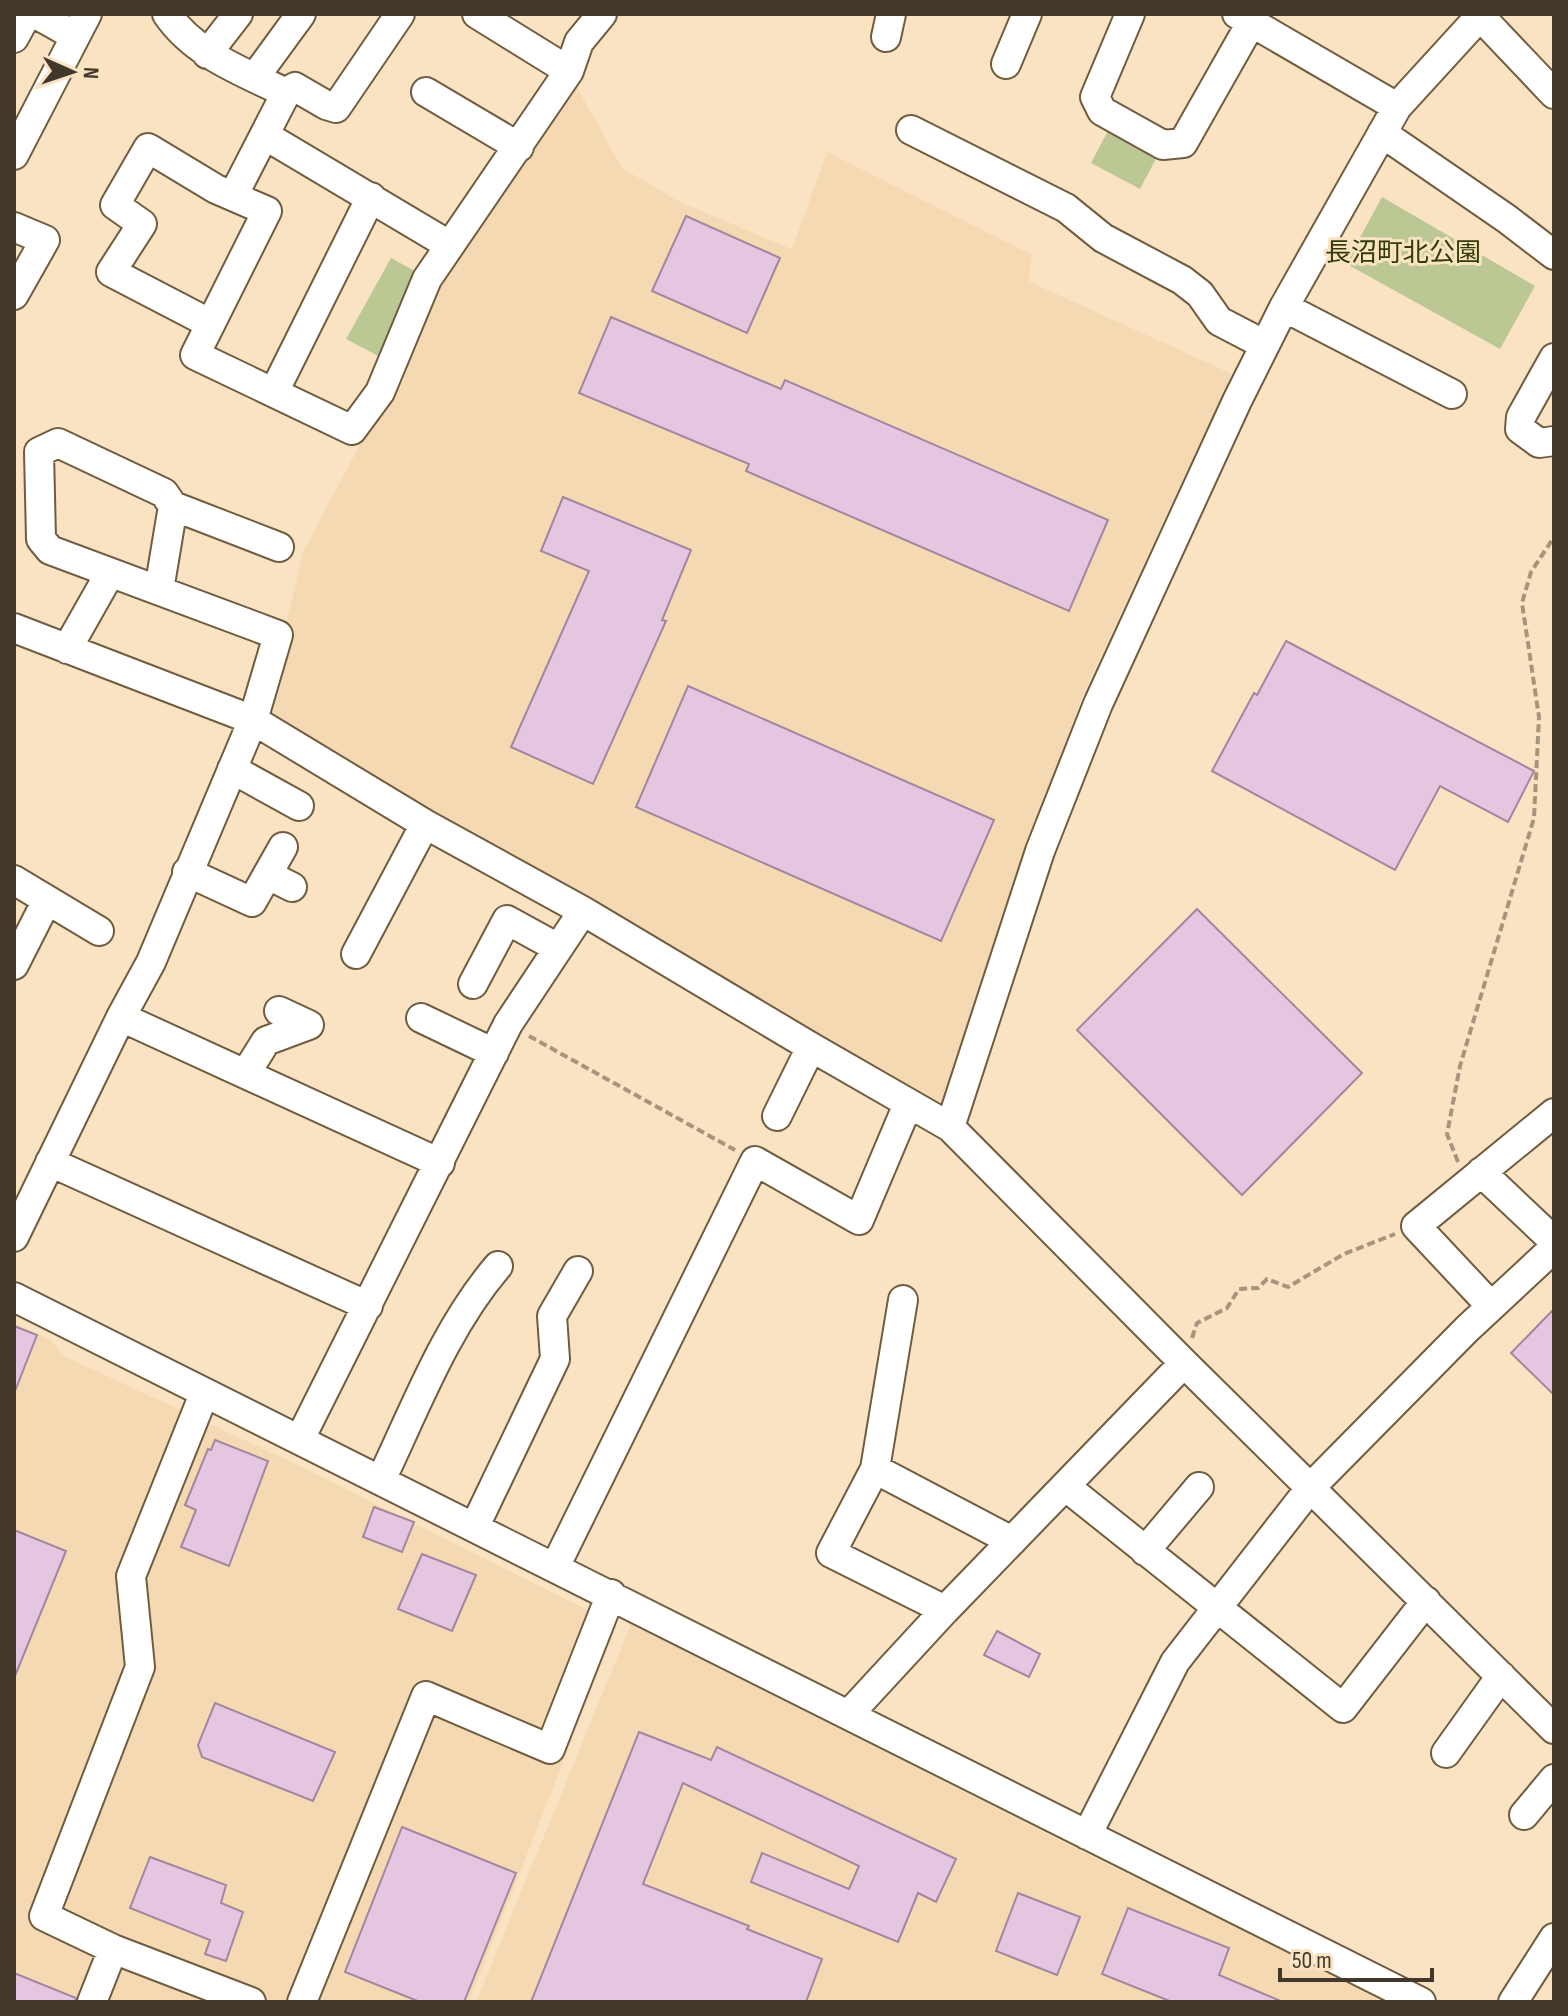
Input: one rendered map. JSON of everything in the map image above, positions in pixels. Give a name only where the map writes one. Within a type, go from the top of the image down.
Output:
[{"type":"street","points":[[14,38],[27,14]]},
{"type":"street","points":[[14,155],[81,25],[36,14]]},
{"type":"street","points":[[167,14],[187,38],[207,54],[286,93]]},
{"type":"street","points":[[207,54],[238,14]]},
{"type":"street","points":[[255,77],[301,14]]},
{"type":"street","points":[[233,196],[286,93],[295,87],[336,108],[400,14]]},
{"type":"street","points":[[477,14],[569,71]]},
{"type":"street","points":[[209,323],[111,272],[142,224],[115,205],[148,148],[216,189],[267,211],[195,355],[352,430],[380,392],[427,279],[519,147],[569,71],[579,42],[602,14]]},
{"type":"street","points":[[1006,64],[1027,14]]},
{"type":"street","points":[[1130,14],[1095,97],[1102,111],[1163,145],[1183,143],[1244,19],[1397,107]]},
{"type":"street","points":[[950,1127],[1040,851],[1098,704],[1237,401],[1284,307],[1397,107],[1481,15],[1554,94]]},
{"type":"street","points":[[426,92],[519,147]]},
{"type":"street","points":[[911,130],[1066,208],[1103,238],[1182,280],[1200,294],[1219,321],[1265,345]]},
{"type":"street","points":[[1382,133],[1554,255]]},
{"type":"street","points":[[266,136],[449,245]]},
{"type":"street","points":[[274,392],[371,197]]},
{"type":"street","points":[[14,227],[45,240],[14,295]]},
{"type":"street","points":[[1284,307],[1452,394]]},
{"type":"street","points":[[1554,358],[1521,417],[1520,429],[1539,443],[1554,441]]},
{"type":"street","points":[[14,1237],[151,962],[253,720],[278,635],[50,550],[41,539],[39,452],[58,443],[164,493],[173,506],[279,547]]},
{"type":"street","points":[[159,590],[173,506]]},
{"type":"street","points":[[67,649],[110,573]]},
{"type":"street","points":[[14,628],[253,720],[425,824],[583,911],[950,1127],[1554,1729]]},
{"type":"street","points":[[232,769],[299,806]]},
{"type":"street","points":[[356,954],[425,824]]},
{"type":"street","points":[[187,872],[252,902],[280,881],[283,847]]},
{"type":"street","points":[[14,880],[99,931]]},
{"type":"street","points":[[14,965],[47,900]]},
{"type":"street","points":[[300,1439],[508,1024],[583,911]]},
{"type":"street","points":[[473,984],[507,920],[558,948]]},
{"type":"street","points":[[246,1073],[266,1041],[309,1025],[279,1011]]},
{"type":"street","points":[[121,1017],[440,1163]]},
{"type":"street","points":[[421,1018],[494,1053]]},
{"type":"street","points":[[777,1116],[811,1047]]},
{"type":"street","points":[[555,1567],[755,1161],[859,1220],[908,1104]]},
{"type":"street","points":[[1491,1306],[1416,1226],[1554,1113]]},
{"type":"street","points":[[50,1162],[368,1306]]},
{"type":"street","points":[[1087,1835],[1175,1662],[1311,1487],[1552,1247],[1474,1178]]},
{"type":"street","points":[[381,1480],[457,1322],[474,1294],[498,1266]]},
{"type":"street","points":[[475,1526],[555,1359],[552,1316],[578,1271]]},
{"type":"street","points":[[14,1297],[1421,2002]]},
{"type":"street","points":[[903,1300],[875,1469],[831,1553],[945,1610]]},
{"type":"street","points":[[849,1714],[1184,1363]]},
{"type":"street","points":[[204,1394],[131,1576],[140,1667],[44,1916],[113,1949],[251,2002]]},
{"type":"street","points":[[875,1469],[1012,1541]]},
{"type":"street","points":[[1065,1486],[1343,1708],[1426,1601]]},
{"type":"street","points":[[1145,1551],[1199,1487]]},
{"type":"street","points":[[302,2002],[426,1696],[550,1749],[611,1594]]},
{"type":"street","points":[[1446,1753],[1501,1676]]},
{"type":"street","points":[[1524,1815],[1554,1779]]},
{"type":"street","points":[[1513,2002],[1554,1938]]},
{"type":"street","points":[[92,2002],[113,1949]]},
{"type":"path","points":[[1474,1178],[1447,1134],[1460,1066],[1534,818],[1539,717],[1522,603],[1531,572],[1554,537]]},
{"type":"path","points":[[508,1024],[755,1161]]},
{"type":"path","points":[[1184,1363],[1197,1323],[1227,1308],[1239,1289],[1258,1288],[1267,1279],[1288,1287],[1344,1254],[1416,1226]]},
{"type":"shaded area","points":[[575,84],[622,168],[682,203],[792,249],[827,152],[1032,255],[1028,281],[1232,374],[1084,692],[1014,886],[944,1109],[265,716],[303,552],[362,441],[401,387],[432,301]]},
{"type":"shaded area","points":[[14,1323],[51,1340],[62,1355],[302,1467],[617,1625],[469,2002],[14,2002]]},
{"type":"shaded area","points":[[631,1624],[1077,1849],[1390,2002],[476,2002]]},
{"type":"green space","points":[[1110,127],[1159,153],[1140,189],[1091,163]]},
{"type":"green space","name":"長沼町北公園","points":[[1382,197],[1535,286],[1500,349],[1325,252],[1330,242],[1351,254]]},
{"type":"green space","points":[[391,258],[420,274],[386,360],[346,339]]},
{"type":"building","points":[[686,216],[780,258],[747,333],[652,291]]},
{"type":"building","points":[[611,317],[781,389],[785,380],[1108,520],[1069,611],[746,471],[749,464],[579,393]]},
{"type":"building","points":[[563,497],[691,550],[662,620],[666,621],[593,784],[511,747],[589,571],[541,551]]},
{"type":"building","points":[[1286,641],[1534,771],[1508,822],[1440,786],[1395,870],[1212,771]]},
{"type":"building","points":[[688,686],[994,820],[941,941],[636,807]]},
{"type":"building","points":[[1197,909],[1362,1073],[1242,1195],[1077,1030]]},
{"type":"building","points":[[1554,1309],[1554,1395],[1511,1353]]},
{"type":"building","points":[[14,1326],[37,1335],[15,1391],[14,1391]]},
{"type":"building","points":[[215,1440],[268,1461],[229,1566],[181,1547],[196,1510],[185,1505],[208,1449],[211,1450]]},
{"type":"building","points":[[374,1507],[414,1522],[402,1552],[363,1537]]},
{"type":"building","points":[[14,1530],[66,1551],[15,1676],[14,1676]]},
{"type":"building","points":[[422,1554],[476,1575],[452,1631],[398,1609]]},
{"type":"building","points":[[997,1631],[1040,1654],[1029,1677],[984,1655]]},
{"type":"building","points":[[215,1703],[335,1752],[313,1801],[202,1757],[198,1745]]},
{"type":"building","points":[[639,1732],[711,1760],[717,1747],[956,1859],[936,1902],[918,1893],[898,1942],[751,1882],[762,1853],[849,1889],[859,1866],[683,1783],[643,1884],[822,1959],[806,2002],[531,2002]]},
{"type":"building","points":[[402,1827],[516,1873],[464,2002],[420,2002],[345,1972]]},
{"type":"building","points":[[150,1857],[226,1885],[221,1903],[243,1912],[226,1961],[205,1954],[210,1940],[130,1908]]},
{"type":"building","points":[[1018,1893],[1080,1917],[1057,1975],[996,1951]]},
{"type":"building","points":[[1128,1908],[1229,1948],[1219,1975],[1283,2002],[1172,2002],[1102,1974]]},
{"type":"building","points":[[14,1973],[76,1998],[75,2002],[14,2002]]}]
